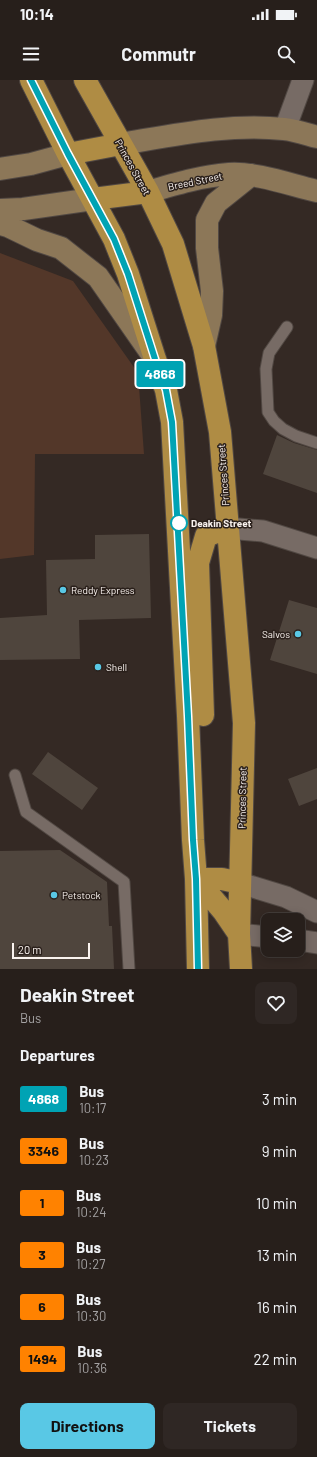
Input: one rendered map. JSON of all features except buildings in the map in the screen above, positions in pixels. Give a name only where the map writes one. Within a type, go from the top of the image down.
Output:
[{"type":"highway","points":[[31,80],[68,154],[114,239],[128,274],[166,390],[172,422],[196,879],[198,969]]},
{"type":"highway","name":"Princes Street","points":[[85,80],[148,192],[173,244],[204,346],[220,432],[244,723],[239,934],[241,969]]},
{"type":"highway","points":[[68,154],[121,144]]},
{"type":"highway","name":"Breed Street","points":[[93,199],[148,192]]},
{"type":"highway","points":[[190,786],[204,722],[198,563],[206,536],[227,528]]},
{"type":"highway","points":[[196,879],[222,879],[240,883]]},
{"type":"highway","points":[[196,879],[224,912],[239,934]]},
{"type":"main road","points":[[121,144],[193,132],[247,127],[285,129],[317,137]]},
{"type":"main road","points":[[0,169],[31,164],[68,154]]},
{"type":"main road","name":"Breed Street","points":[[148,192],[190,180],[230,174],[252,175],[317,191]]},
{"type":"main road","points":[[204,346],[211,315],[212,291],[207,220],[216,203],[252,175]]},
{"type":"main road","name":"Breed Street","points":[[0,210],[23,209],[93,199]]},
{"type":"main road","points":[[0,224],[8,226],[37,240],[61,248],[98,276],[155,359]]},
{"type":"street","points":[[285,129],[303,80]]},
{"type":"street","points":[[227,528],[263,531],[317,548]]},
{"type":"street","points":[[240,883],[286,897],[317,912]]},
{"type":"street","points":[[239,934],[261,936]]},
{"type":"street","points":[[305,941],[317,943]]},
{"type":"lane","points":[[287,327],[269,352],[266,369],[268,412],[282,429],[296,436],[317,443]]},
{"type":"lane","points":[[15,775],[26,812],[124,882],[129,969]]},
{"type":"shaded area","points":[[0,253],[73,281],[138,373],[144,454],[35,454],[34,555],[0,559]]},
{"type":"bus line","name":"4868","points":[[31,80],[68,154],[114,239],[128,274],[166,390],[172,422],[177,495],[190,786],[196,879],[198,969]]},
{"type":"place","name":"Deakin Street","points":[[179,523]]},
{"type":"place","name":"Reddy Express","points":[[63,590]]},
{"type":"place","name":"Salvos","points":[[298,634]]},
{"type":"place","name":"Shell","points":[[98,667]]},
{"type":"place","name":"Petstock","points":[[54,895]]}]
